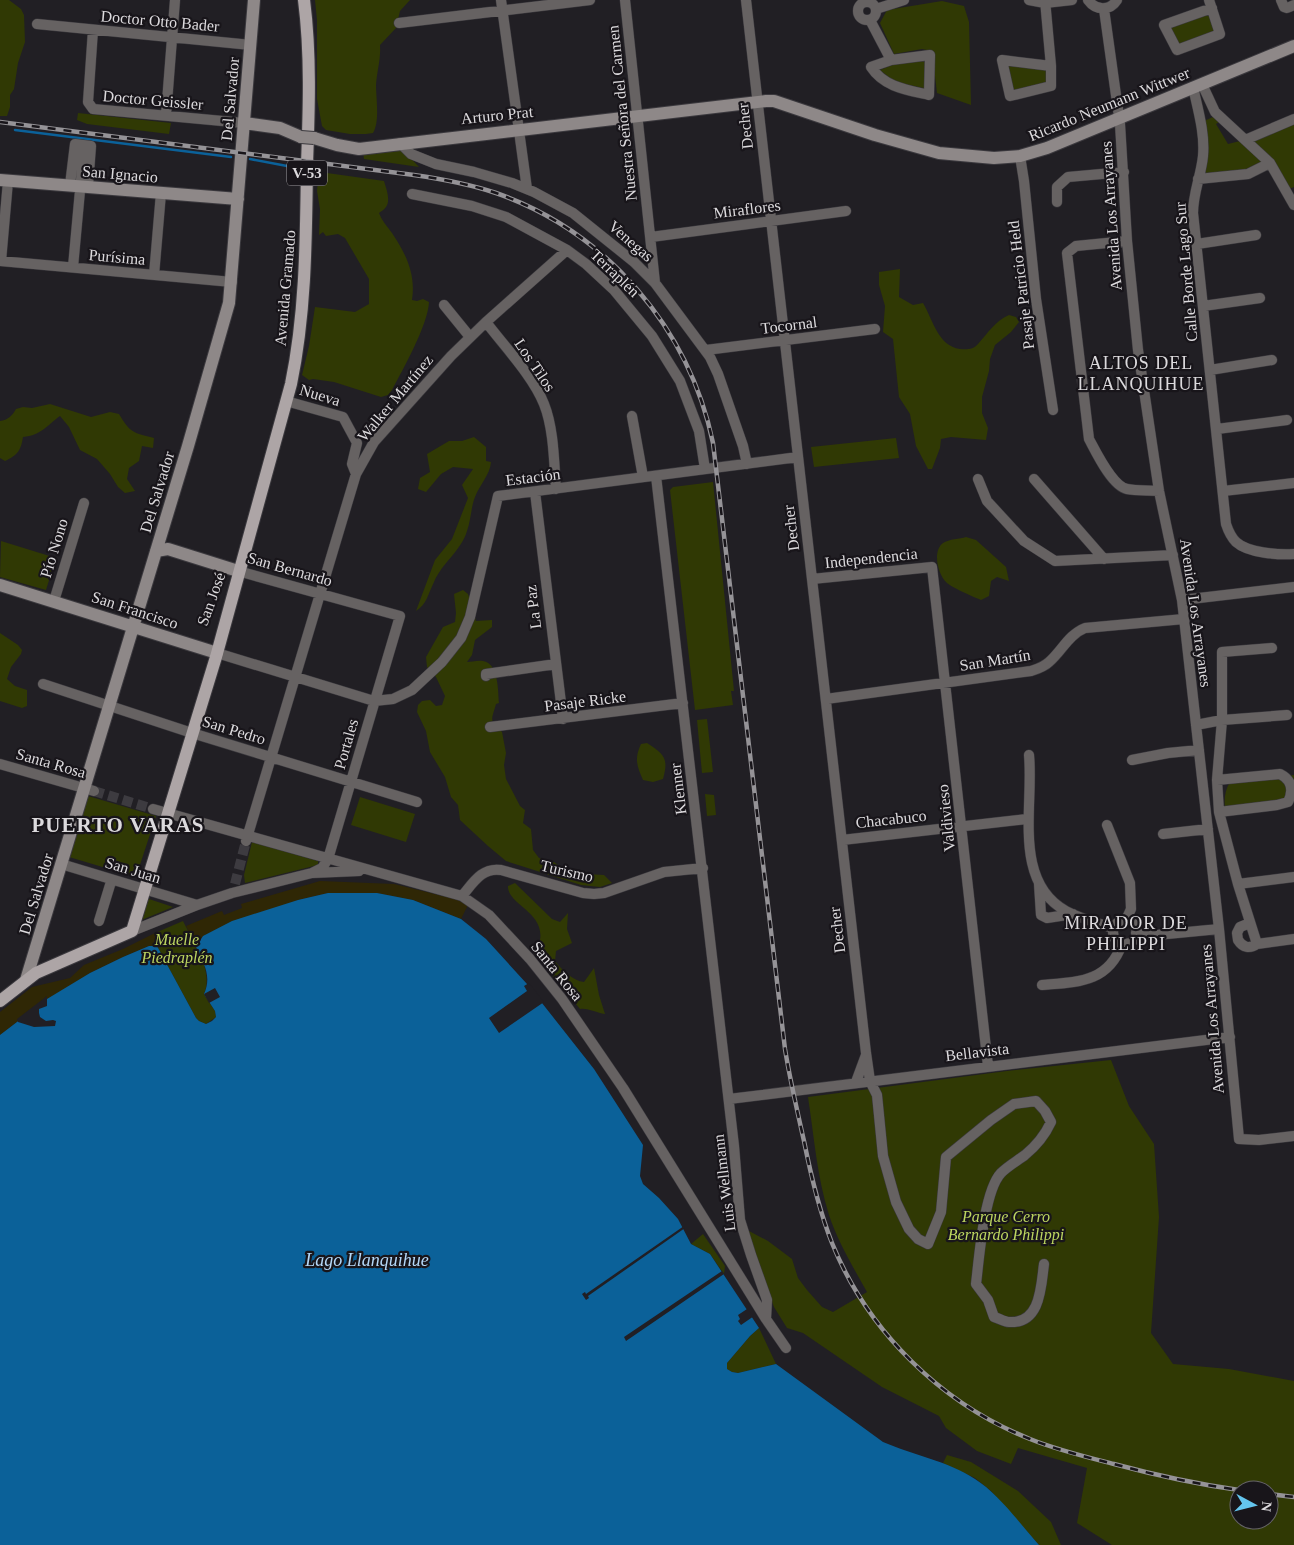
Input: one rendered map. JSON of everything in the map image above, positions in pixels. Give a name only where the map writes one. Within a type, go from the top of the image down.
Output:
[{"type":"main road","name":"Del Salvador","points":[[26,980],[62,864],[90,789],[109,706],[229,303],[254,0]]},
{"type":"main road","name":"Avenida Gramado","points":[[238,571],[292,379],[297,346],[306,227],[308,106],[307,37],[304,0]]},
{"type":"main road","name":"Ricardo Neumann Wittwer","points":[[757,102],[774,101],[875,135],[938,153],[994,158],[1020,156],[1047,148],[1294,46]]},
{"type":"main road","name":"Arturo Prat","points":[[244,123],[280,128],[301,137],[314,138],[352,148],[757,102]]},
{"type":"main road","name":"San Ignacio","points":[[4,180],[238,199]]},
{"type":"main road","points":[[161,534],[165,545],[173,550]]},
{"type":"main road","name":"San Bernardo","points":[[156,551],[164,549],[173,550],[238,571]]},
{"type":"main road","name":"San José","points":[[127,933],[161,812],[189,732],[238,571]]},
{"type":"main road","name":"San Francisco","points":[[0,585],[213,652]]},
{"type":"main road","points":[[0,1001],[26,980],[48,966],[127,933]]},
{"type":"street","points":[[166,116],[175,0]]},
{"type":"street","points":[[502,0],[527,189]]},
{"type":"street","points":[[398,23],[590,0]]},
{"type":"street","name":"Nuestra Señora del Carmen","points":[[625,0],[655,283]]},
{"type":"street","name":"Decher","points":[[746,0],[866,1053],[870,1081],[878,1095],[883,1156],[896,1202],[909,1229],[918,1239],[928,1244],[941,1212],[946,1157],[991,1120],[1014,1104],[1036,1101],[1045,1111],[1051,1122],[1045,1136],[1000,1174],[993,1186],[982,1234],[976,1284],[988,1300],[994,1316],[1008,1322],[1018,1321],[1027,1317],[1034,1310],[1039,1301],[1044,1264]]},
{"type":"street","points":[[876,9],[904,0]]},
{"type":"street","points":[[1029,0],[1045,2],[1072,0]]},
{"type":"street","points":[[1088,0],[1095,7],[1104,9],[1111,7],[1117,0]]},
{"type":"street","points":[[1280,0],[1284,7],[1287,8],[1294,5]]},
{"type":"street","points":[[865,1],[873,4],[876,9],[876,15],[870,20],[863,20],[859,14],[860,7],[865,1]]},
{"type":"street","points":[[1045,2],[1051,66],[1051,86],[1010,96],[1002,60],[1051,66]]},
{"type":"street","points":[[1211,4],[1220,34],[1177,50],[1164,25],[1211,4]]},
{"type":"street","name":"Avenida Los Arrayanes","points":[[1104,9],[1119,118],[1127,241],[1138,350],[1159,491],[1182,600],[1219,929],[1239,1139],[1259,1140],[1294,1136]]},
{"type":"street","points":[[870,20],[891,60]]},
{"type":"street","name":"Doctor Otto Bader","points":[[37,24],[250,45]]},
{"type":"street","name":"Doctor Geissler","points":[[93,30],[88,102],[90,107],[98,110],[244,123]]},
{"type":"street","points":[[930,55],[930,95],[893,86],[877,76],[870,67],[891,60],[930,55]]},
{"type":"street","points":[[1198,85],[1215,112],[1270,163],[1290,191],[1294,205]]},
{"type":"street","name":"Calle Borde Lago Sur","points":[[1198,85],[1203,146],[1193,204],[1226,524],[1237,543],[1267,553],[1294,554]]},
{"type":"street","points":[[1200,118],[1215,112]]},
{"type":"street","points":[[1245,140],[1294,119]]},
{"type":"street","name":"Venegas","points":[[400,143],[411,154],[436,164],[474,172],[527,189],[573,213],[612,243],[655,283],[706,350],[718,374],[743,446],[747,464]]},
{"type":"street","points":[[73,268],[84,147]]},
{"type":"street","name":"Pasaje Patricio Held","points":[[1020,156],[1036,299],[1053,410]]},
{"type":"street","points":[[1198,179],[1248,174],[1270,163]]},
{"type":"street","points":[[1058,202],[1057,187],[1068,177],[1124,172]]},
{"type":"street","points":[[1,261],[4,180]]},
{"type":"street","points":[[154,275],[161,193]]},
{"type":"street","name":"Terraplén","points":[[412,194],[497,213],[568,250],[614,290],[647,329],[673,368],[696,421],[702,442],[705,470]]},
{"type":"street","name":"Miraflores","points":[[651,237],[846,211]]},
{"type":"street","points":[[1197,244],[1256,234]]},
{"type":"street","points":[[1127,241],[1076,246],[1067,253],[1089,439],[1118,484],[1126,489],[1159,491]]},
{"type":"street","name":"Walker Martínez","points":[[247,838],[356,474],[374,442],[451,356],[486,322],[568,250]]},
{"type":"street","name":"Purísima","points":[[1,261],[232,282]]},
{"type":"street","points":[[1203,306],[1260,298]]},
{"type":"street","points":[[444,305],[470,337]]},
{"type":"street","name":"Los Tilos","points":[[486,322],[534,386],[544,404],[549,421],[556,489]]},
{"type":"street","name":"Tocornal","points":[[706,350],[876,329]]},
{"type":"street","points":[[1210,370],[1272,360]]},
{"type":"street","name":"Nueva","points":[[286,401],[343,418],[357,443],[352,464],[356,474]]},
{"type":"street","points":[[632,416],[644,477]]},
{"type":"street","points":[[1216,429],[1287,420]]},
{"type":"street","name":"Estación","points":[[374,701],[393,700],[406,694],[442,662],[455,647],[470,617],[498,496],[798,457]]},
{"type":"street","name":"Klenner","points":[[656,476],[729,1099]]},
{"type":"street","points":[[978,479],[987,501],[1024,541],[1055,561],[1173,555]]},
{"type":"street","points":[[1034,479],[1104,559]]},
{"type":"street","points":[[1223,491],[1294,483]]},
{"type":"street","name":"La Paz","points":[[535,492],[563,719]]},
{"type":"street","name":"Pío Nono","points":[[54,601],[84,503]]},
{"type":"street","name":"Independencia","points":[[812,579],[932,567]]},
{"type":"street","name":"Valdivieso","points":[[932,567],[988,1066]]},
{"type":"street","name":"San Bernardo","points":[[238,571],[400,616]]},
{"type":"street","points":[[1182,600],[1294,587]]},
{"type":"street","name":"Portales","points":[[328,859],[400,616]]},
{"type":"street","name":"San Martín","points":[[826,699],[1031,671],[1050,662],[1067,640],[1085,628],[1184,619]]},
{"type":"street","points":[[1257,944],[1238,884],[1219,812],[1217,780],[1222,720],[1222,652],[1272,648]]},
{"type":"street","name":"San Francisco","points":[[213,652],[374,701]]},
{"type":"street","points":[[486,676],[486,674],[556,664]]},
{"type":"street","name":"San Pedro","points":[[43,684],[271,758],[417,802]]},
{"type":"street","name":"Pasaje Ricke","points":[[490,727],[683,703]]},
{"type":"street","points":[[1196,725],[1222,720],[1288,715]]},
{"type":"street","points":[[1132,760],[1168,753],[1199,750]]},
{"type":"street","points":[[1029,755],[1031,776],[1027,819],[1033,868],[1039,883],[1054,902],[1073,914],[1114,928]]},
{"type":"street","name":"Santa Rosa","points":[[0,764],[90,789]]},
{"type":"street","points":[[1217,780],[1280,774],[1289,779],[1294,793],[1288,802],[1277,805],[1219,812]]},
{"type":"street","name":"Santa Rosa","points":[[161,812],[247,838],[462,896],[489,915],[530,959],[562,999],[623,1088],[766,1319],[786,1348]]},
{"type":"street","name":"Chacabuco","points":[[842,840],[1027,819]]},
{"type":"street","points":[[1107,825],[1130,883],[1131,908],[1126,920]]},
{"type":"street","points":[[1163,834],[1208,829]]},
{"type":"street","points":[[312,873],[322,868],[328,859]]},
{"type":"street","name":"San Juan","points":[[62,864],[197,905]]},
{"type":"street","name":"Turismo","points":[[462,896],[481,874],[492,869],[583,893],[594,894],[604,893],[664,872],[703,868]]},
{"type":"street","points":[[127,933],[234,889],[312,873],[355,871],[377,873]]},
{"type":"street","points":[[1238,884],[1294,878]]},
{"type":"street","points":[[1039,883],[1041,915],[1047,918],[1073,914]]},
{"type":"street","points":[[99,921],[110,885]]},
{"type":"street","points":[[1126,920],[1135,926],[1136,933],[1130,943],[1122,944],[1114,938],[1114,928],[1120,921],[1126,920]]},
{"type":"street","points":[[1250,923],[1240,927],[1237,933],[1238,940],[1245,946],[1251,947],[1257,944],[1294,938]]},
{"type":"street","points":[[1136,933],[1146,936],[1219,929]]},
{"type":"street","points":[[1042,985],[1077,982],[1098,975],[1113,962],[1122,944]]},
{"type":"street","name":"Bellavista","points":[[729,1099],[1230,1037]]},
{"type":"street","name":"Decher","points":[[856,1082],[866,1053]]},
{"type":"street","name":"Luis Wellmann","points":[[729,1099],[740,1220],[767,1300],[766,1319]]},
{"type":"green space","points":[[0,0],[9,0],[21,9],[24,15],[25,42],[18,63],[14,89],[10,95],[10,107],[7,116],[0,116]]},
{"type":"green space","points":[[315,0],[410,0],[400,11],[396,28],[380,45],[376,85],[377,116],[373,133],[350,134],[326,130],[322,126],[317,99],[317,20]]},
{"type":"green space","points":[[942,1],[964,6],[969,22],[971,105],[937,93],[932,51],[922,49],[894,54],[880,23],[887,10]]},
{"type":"green space","points":[[1211,10],[1219,33],[1178,49],[1166,26]]},
{"type":"green space","points":[[928,60],[928,89],[895,82],[880,70],[892,65]]},
{"type":"green space","points":[[1005,63],[1048,69],[1048,84],[1012,93]]},
{"type":"green space","points":[[78,113],[171,123],[169,134],[87,124],[77,120]]},
{"type":"green space","points":[[1213,117],[1219,122],[1216,124],[1228,144],[1240,141],[1265,162],[1246,169],[1203,175],[1204,121]]},
{"type":"green space","points":[[1294,123],[1294,187],[1289,189],[1250,140]]},
{"type":"green space","points":[[400,147],[419,167],[364,159],[363,152]]},
{"type":"green space","points":[[327,173],[384,181],[388,201],[386,207],[379,213],[402,249],[409,265],[413,282],[412,300],[423,299],[429,302],[428,312],[420,334],[408,359],[392,390],[388,395],[381,397],[334,382],[309,380],[302,375],[315,307],[355,312],[369,304],[369,279],[345,238],[338,234],[326,236],[323,232],[319,235],[318,182],[322,174]]},
{"type":"green space","points":[[900,269],[899,297],[913,305],[923,303],[941,338],[953,347],[970,349],[974,347],[996,324],[1009,315],[1016,317],[1019,322],[1011,332],[995,345],[990,359],[982,397],[982,413],[988,428],[986,440],[951,437],[941,439],[940,448],[932,469],[928,469],[916,446],[910,414],[899,397],[893,339],[883,332],[885,306],[879,285],[879,272]]},
{"type":"green space","points":[[50,404],[91,417],[110,412],[119,414],[130,429],[154,438],[153,448],[142,446],[139,461],[129,468],[127,479],[135,491],[125,493],[118,487],[97,459],[80,450],[69,427],[60,416],[39,432],[23,437],[20,449],[13,457],[5,461],[0,458],[0,421],[10,417],[16,409]]},
{"type":"green space","points":[[474,437],[486,447],[486,461],[491,462],[489,471],[475,497],[464,538],[437,575],[425,602],[416,611],[435,560],[452,539],[468,498],[462,485],[473,469],[453,467],[441,474],[426,492],[418,489],[420,478],[430,472],[427,454],[449,441],[462,441]]},
{"type":"green space","points":[[896,438],[899,458],[814,467],[811,447]]},
{"type":"green space","points":[[713,482],[734,691],[731,691],[733,705],[695,710],[670,490],[673,487]]},
{"type":"green space","points":[[966,537],[976,540],[1006,567],[1009,581],[997,577],[991,581],[989,596],[981,600],[948,584],[941,574],[937,562],[938,551],[943,543]]},
{"type":"green space","points":[[1,541],[56,558],[46,590],[0,577]]},
{"type":"green space","points":[[463,590],[468,594],[476,621],[492,620],[492,627],[475,640],[472,655],[467,662],[481,661],[488,663],[495,672],[499,703],[496,704],[492,720],[502,732],[506,753],[504,765],[506,779],[520,806],[525,810],[523,823],[531,829],[533,850],[539,858],[554,862],[568,873],[604,875],[612,883],[600,887],[581,885],[506,861],[460,820],[458,805],[451,797],[445,777],[430,752],[426,731],[417,712],[418,705],[422,701],[430,700],[436,706],[442,705],[445,696],[436,677],[427,667],[426,657],[443,627],[455,622],[454,594]]},
{"type":"green space","points":[[0,633],[18,645],[22,650],[11,667],[7,679],[15,686],[27,690],[27,706],[22,708],[0,701]]},
{"type":"green space","points":[[707,719],[713,772],[702,773],[697,720]]},
{"type":"green space","points":[[647,743],[658,750],[665,761],[663,779],[653,782],[643,780],[637,762],[641,744]]},
{"type":"green space","points":[[1294,775],[1294,799],[1225,808],[1225,795],[1230,782]]},
{"type":"green space","points":[[705,794],[714,795],[716,815],[707,816]]},
{"type":"green space","points":[[88,796],[156,816],[136,877],[69,857]]},
{"type":"green space","points":[[360,797],[415,814],[406,842],[351,825]]},
{"type":"green space","points":[[252,842],[318,861],[318,865],[245,883],[244,875]]},
{"type":"green space","points":[[515,883],[552,919],[560,922],[568,913],[567,929],[572,943],[556,951],[555,961],[572,977],[584,982],[594,968],[605,1014],[580,1009],[530,948],[540,940],[540,930],[532,915],[509,892],[508,886]]},
{"type":"green space","points":[[146,898],[173,907],[139,921]]},
{"type":"green space","name":"Muelle Piedraplén","points":[[183,921],[201,956],[206,975],[204,994],[215,1011],[216,1017],[206,1024],[196,1018],[157,946],[155,933]]},
{"type":"green space","name":"Parque Cerro Bernardo Philippi","points":[[1111,1060],[1129,1106],[1154,1144],[1159,1217],[1151,1333],[1173,1364],[1229,1369],[1294,1381],[1294,1545],[1112,1545],[1077,1523],[1087,1468],[1018,1448],[1011,1464],[977,1451],[946,1428],[939,1416],[882,1387],[803,1333],[787,1328],[774,1307],[748,1239],[749,1231],[768,1241],[792,1259],[798,1278],[822,1307],[833,1312],[867,1292],[841,1245],[829,1215],[819,1171],[808,1097],[1007,1071]]},
{"type":"green space","points":[[703,1234],[725,1266],[724,1274],[710,1254],[691,1244]]},
{"type":"green space","points":[[759,1328],[776,1364],[738,1373],[727,1369],[727,1363]]},
{"type":"green space","points":[[947,1455],[971,1462],[1018,1491],[1051,1522],[1061,1545],[1039,1545],[991,1491],[975,1478],[943,1463]]},
{"type":"sand","points":[[320,881],[394,884],[455,899],[468,905],[461,919],[413,900],[377,893],[328,893],[298,900],[203,936],[196,947],[186,926],[222,911],[224,915],[242,908],[241,904]]},
{"type":"sand","points":[[155,933],[157,946],[149,946],[90,973],[30,1012],[0,1035],[0,1012],[32,987],[70,978],[84,965]]},
{"type":"water","name":"Lago Llanquihue","points":[[328,893],[377,893],[413,900],[461,919],[486,939],[527,984],[594,1069],[643,1145],[640,1176],[643,1184],[678,1219],[691,1244],[710,1254],[759,1328],[727,1363],[727,1369],[738,1373],[776,1364],[883,1442],[953,1467],[984,1485],[1001,1501],[1039,1545],[0,1545],[0,1035],[47,999],[90,973],[149,946],[157,946],[196,1018],[206,1024],[216,1017],[215,1011],[204,994],[207,976],[196,947],[203,936],[232,921],[298,900]]},
{"type":"pier","points":[[529,983],[544,1002],[499,1033],[489,1018],[527,991],[524,986]]},
{"type":"pier","points":[[215,988],[220,997],[209,1003],[204,994]]},
{"type":"pier","points":[[47,996],[47,1006],[39,1009],[40,1017],[46,1021],[56,1021],[55,1026],[34,1027],[18,1022],[17,1019]]},
{"type":"pier","points":[[684,1226],[685,1228],[588,1296],[589,1298],[586,1300],[582,1294],[585,1292],[586,1294]]},
{"type":"pier","points":[[722,1271],[724,1274],[626,1341],[624,1337]]},
{"type":"pier","points":[[747,1309],[754,1316],[741,1325],[738,1321],[740,1319],[738,1315]]},
{"type":"waterway","points":[[15,130],[231,157]]},
{"type":"waterway","points":[[250,159],[287,166],[299,176]]},
{"type":"tunnel","points":[[94,791],[153,809]]},
{"type":"tunnel","points":[[235,884],[246,841]]},
{"type":"railway","points":[[0,122],[414,175],[476,187],[496,193],[536,210],[573,232],[607,259],[637,289],[663,324],[685,361],[701,401],[713,443],[785,1049],[816,1193],[832,1243],[847,1276],[887,1335],[912,1361],[938,1385],[967,1406],[998,1424],[1040,1443],[1082,1456],[1176,1479],[1229,1488]]},
{"type":"railway","points":[[1279,1495],[1294,1497]]},
{"type":"district","name":"ALTOS DEL LLANQUIHUE","points":[[1141,373]]},
{"type":"district","name":"PUERTO VARAS","points":[[118,825]]},
{"type":"district","name":"MIRADOR DE PHILIPPI","points":[[1126,933]]}]
